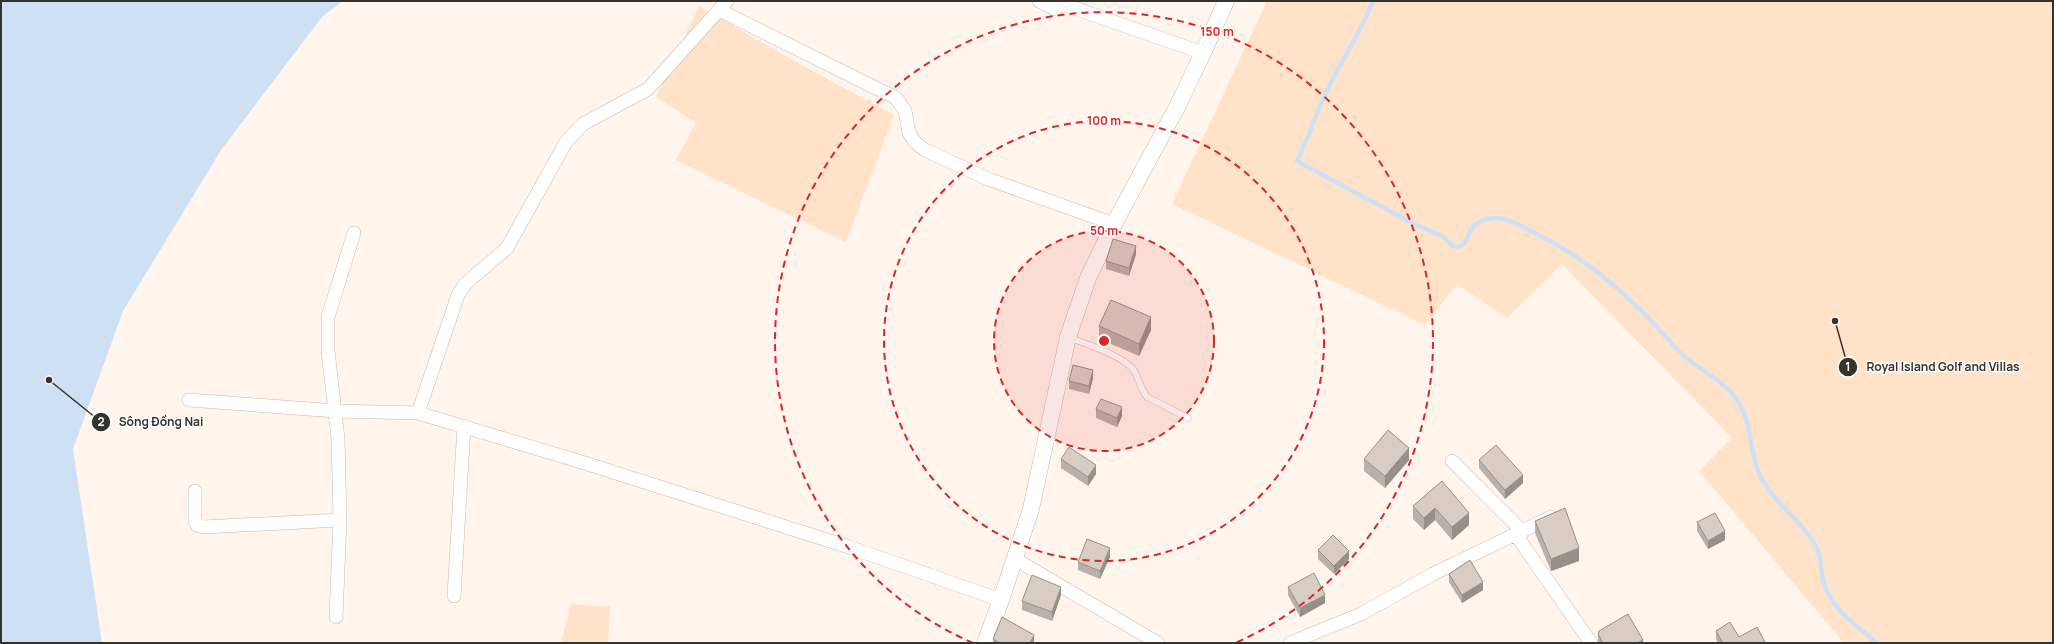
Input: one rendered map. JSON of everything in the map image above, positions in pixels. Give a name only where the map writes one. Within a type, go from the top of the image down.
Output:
[{"type":"street","points":[[1039,1],[1055,9],[1061,2],[1203,53]]},
{"type":"street","points":[[985,643],[1015,559],[1030,509],[1068,337],[1088,278],[1114,224],[1177,107],[1226,1]]},
{"type":"street","points":[[418,414],[458,296],[466,284],[507,248],[566,142],[583,124],[648,89],[723,6],[896,98],[904,111],[908,133],[915,142],[925,150],[988,179],[1114,224]]},
{"type":"street","points":[[336,618],[340,520],[336,411],[328,351],[328,317],[354,233]]},
{"type":"street","points":[[189,400],[336,411],[418,414],[464,426],[849,547],[1001,600]]},
{"type":"street","points":[[454,596],[464,426]]},
{"type":"street","points":[[1452,460],[1519,534],[1591,643]]},
{"type":"street","points":[[195,491],[195,521],[197,525],[203,527],[340,520]]},
{"type":"street","points":[[1290,643],[1360,614],[1433,574],[1519,534],[1555,515]]},
{"type":"street","points":[[1015,559],[1158,643]]},
{"type":"lane","points":[[1068,337],[1125,362],[1138,377],[1142,391],[1147,397],[1188,418]]},
{"type":"shaded area","points":[[1267,1],[2053,1],[2053,643],[1844,643],[1699,471],[1732,438],[1562,264],[1507,318],[1457,284],[1425,325],[1172,204]]},
{"type":"shaded area","points":[[699,6],[798,63],[894,115],[846,242],[676,160],[696,123],[656,97]]},
{"type":"shaded area","points":[[571,604],[610,607],[608,643],[561,643]]},
{"type":"water","points":[[1,1],[343,1],[322,17],[221,150],[123,311],[73,449],[102,643],[1,643]]},
{"type":"building","points":[[1113,239],[1136,246],[1129,268],[1106,261]]},
{"type":"building","points":[[1111,300],[1151,317],[1139,344],[1099,326]]},
{"type":"building","points":[[1073,365],[1093,370],[1089,386],[1069,381]]},
{"type":"building","points":[[1101,399],[1122,407],[1117,418],[1096,409]]},
{"type":"building","points":[[1388,430],[1409,448],[1385,476],[1364,459]]},
{"type":"building","points":[[1496,445],[1523,475],[1505,490],[1479,460]]},
{"type":"building","points":[[1069,447],[1096,465],[1088,477],[1061,459]]},
{"type":"building","points":[[1442,481],[1469,513],[1452,527],[1435,508],[1424,518],[1413,506]]},
{"type":"building","points":[[1565,508],[1579,548],[1551,559],[1535,521]]},
{"type":"building","points":[[1715,513],[1725,531],[1708,541],[1697,522]]},
{"type":"building","points":[[1333,535],[1349,551],[1334,566],[1318,550]]},
{"type":"building","points":[[1087,539],[1110,548],[1100,571],[1078,562]]},
{"type":"building","points":[[1470,560],[1483,582],[1462,595],[1449,574]]},
{"type":"building","points":[[1314,573],[1325,595],[1300,608],[1288,587]]},
{"type":"building","points":[[1032,575],[1061,587],[1052,612],[1022,601]]},
{"type":"building","points":[[1628,614],[1643,640],[1637,643],[1603,643],[1598,634],[1599,631]]},
{"type":"building","points":[[1002,617],[1034,635],[1030,643],[1000,643],[993,639]]},
{"type":"building","points":[[1730,622],[1739,637],[1757,627],[1765,642],[1723,643],[1716,631]]},
{"type":"waterway","points":[[1373,1],[1328,88],[1297,161],[1416,225],[1442,236],[1453,246],[1458,247],[1465,243],[1471,228],[1476,224],[1491,218],[1499,218],[1521,225],[1549,240],[1588,265],[1612,284],[1646,316],[1681,353],[1727,388],[1739,403],[1746,420],[1753,455],[1764,483],[1777,500],[1807,532],[1816,546],[1824,584],[1834,603],[1846,617],[1876,643]]},
{"type":"place","name":"Royal Island Golf and Villas","points":[[1835,321]]},
{"type":"place","name":"Sông Đồng Nai","points":[[49,380]]}]
